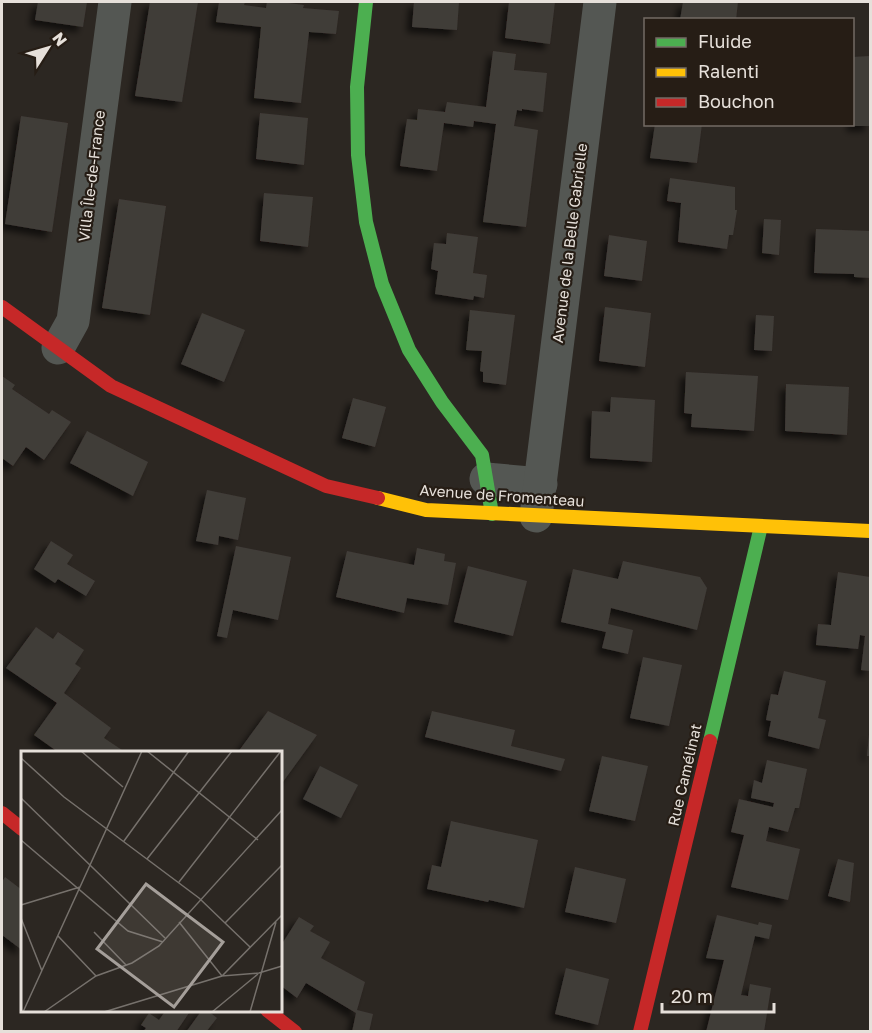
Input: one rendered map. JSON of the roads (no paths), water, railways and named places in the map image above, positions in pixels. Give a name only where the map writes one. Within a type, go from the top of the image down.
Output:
[{"type":"street","name":"Villa Île-de-France","points":[[58,348],[73,321],[115,2]]},
{"type":"street","points":[[366,2],[357,87],[358,155],[366,222],[382,284],[410,350],[442,402],[482,455],[492,514]]},
{"type":"street","name":"Avenue de la Belle Gabrielle","points":[[536,516],[600,2]]},
{"type":"street","name":"Avenue de Fromenteau","points":[[2,307],[111,386],[326,486],[426,510],[870,531]]},
{"type":"street","points":[[486,479],[541,484]]},
{"type":"street","name":"Rue Camélinat","points":[[640,1032],[761,526]]},
{"type":"street","points":[[2,813],[21,828]]},
{"type":"street","points":[[268,1012],[295,1032]]}]
